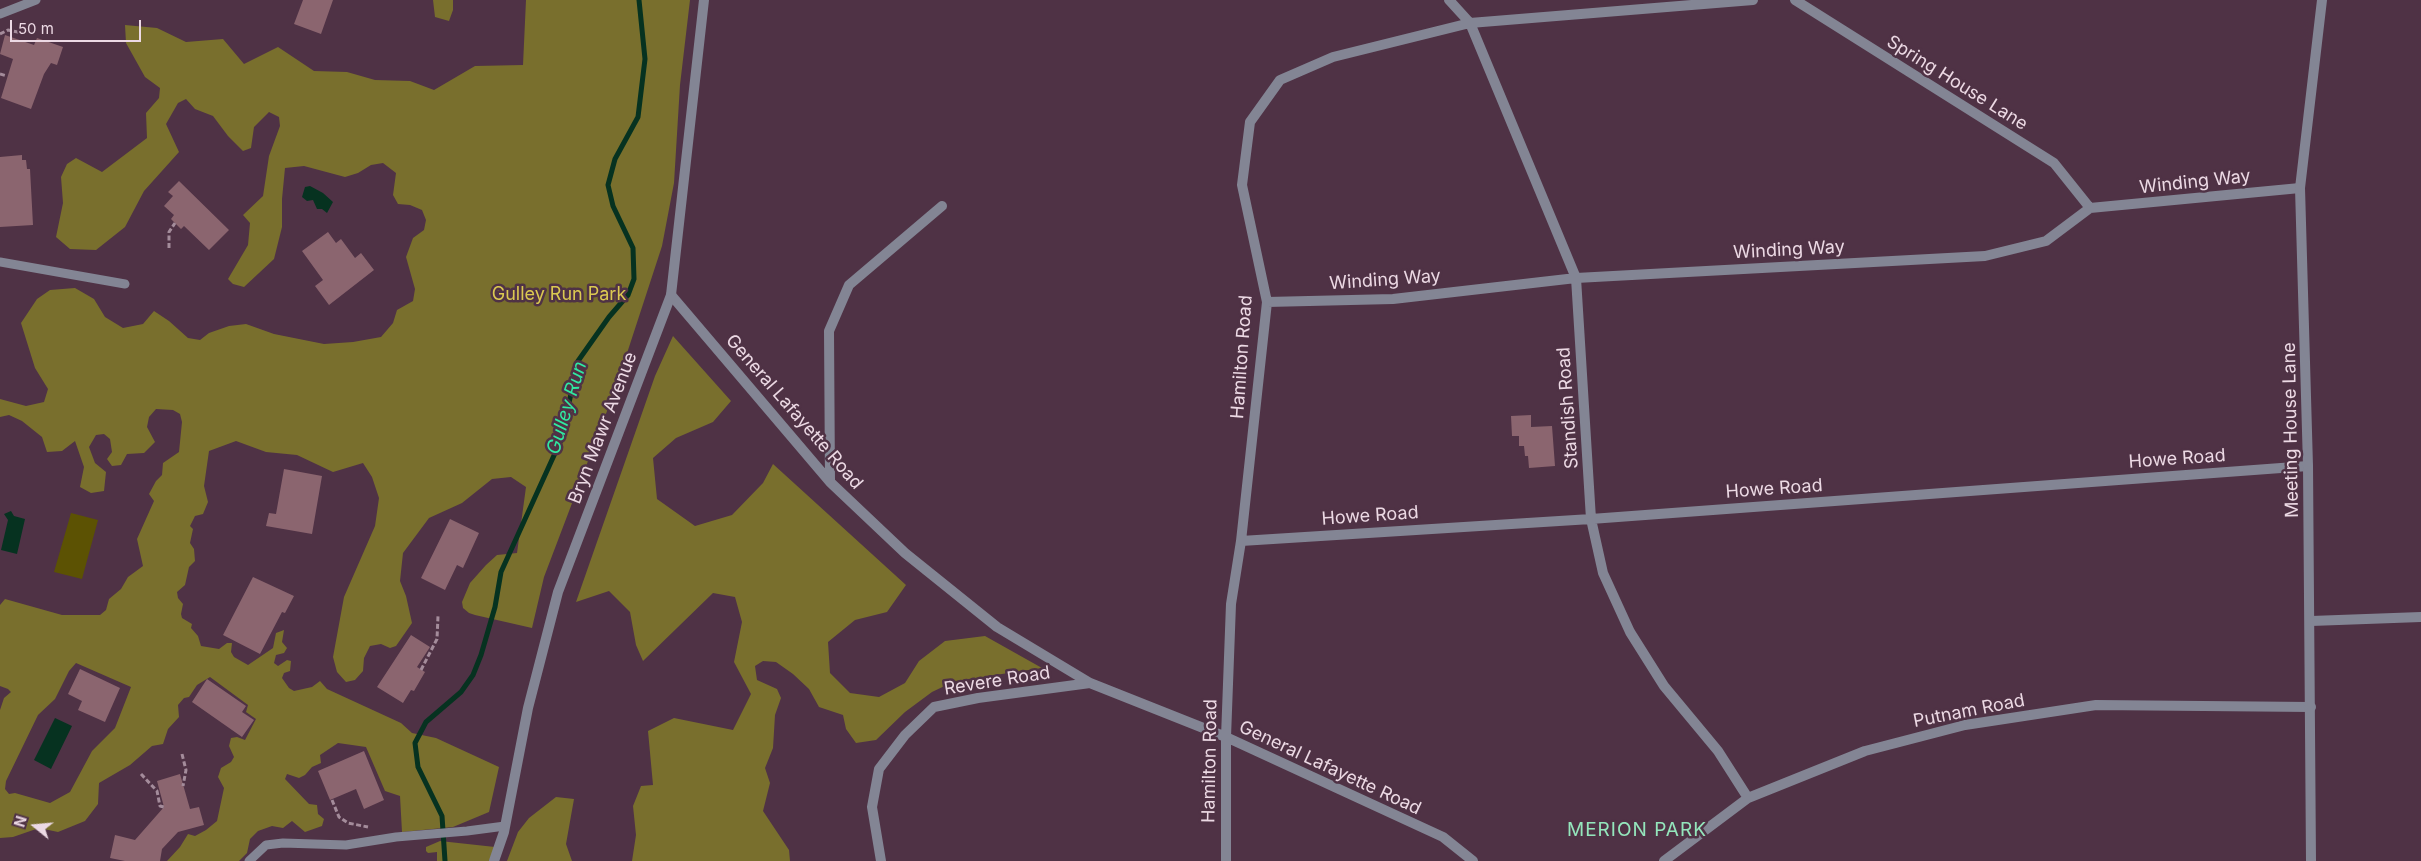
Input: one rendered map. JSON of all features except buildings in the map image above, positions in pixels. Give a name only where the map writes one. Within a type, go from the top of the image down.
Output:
[{"type":"street","name":"Bryn Mawr Avenue","points":[[494,861],[505,826],[528,708],[558,592],[671,295],[704,0]]},
{"type":"street","name":"Standish Road","points":[[1449,0],[1470,23],[1576,278],[1591,519],[1603,573],[1630,632],[1664,686],[1718,751],[1748,798]]},
{"type":"street","name":"Hamilton Road","points":[[1226,861],[1226,737],[1231,604],[1241,540],[1267,302],[1242,185],[1250,122],[1280,80],[1333,57],[1470,23],[1753,0]]},
{"type":"street","name":"Spring House Lane","points":[[1795,0],[2054,163],[2090,208]]},
{"type":"street","name":"Meeting House Lane","points":[[2312,861],[2311,621],[2300,188],[2322,0]]},
{"type":"street","name":"Winding Way","points":[[1267,302],[1393,299],[1576,278],[1985,256],[2046,241],[2090,208],[2300,188]]},
{"type":"street","points":[[830,482],[829,331],[849,285],[942,206]]},
{"type":"street","name":"General Lafayette Road","points":[[671,295],[830,482],[905,553],[997,627],[1090,683],[1226,737],[1443,838],[1473,861]]},
{"type":"street","name":"Howe Road","points":[[1241,540],[1591,519],[2308,466]]},
{"type":"street","points":[[2311,621],[2421,617]]},
{"type":"street","name":"Revere Road","points":[[882,861],[872,807],[880,769],[905,735],[934,707],[978,698],[1090,683]]},
{"type":"street","name":"Putnam Road","points":[[1664,861],[1748,798],[1865,751],[1966,725],[2096,705],[2311,707]]},
{"type":"lane","points":[[0,14],[36,0]]},
{"type":"lane","points":[[0,262],[125,284]]},
{"type":"lane","points":[[249,861],[266,846],[283,843],[346,845],[396,837],[505,826]]},
{"type":"path","points":[[0,34],[8,30],[23,33]]},
{"type":"path","points":[[0,74],[7,76]]},
{"type":"path","points":[[170,248],[169,232],[175,223]]},
{"type":"path","points":[[421,670],[437,639],[438,616]]},
{"type":"path","points":[[182,754],[186,770],[184,786]]},
{"type":"path","points":[[141,774],[157,792],[160,806],[164,807]]},
{"type":"path","points":[[332,800],[339,817],[348,823],[376,828]]},
{"type":"shaded area","points":[[310,186],[323,193],[333,202],[327,213],[322,209],[317,209],[313,200],[307,201],[302,197],[305,187]]},
{"type":"shaded area","points":[[11,511],[14,516],[25,519],[17,554],[1,550],[8,520],[4,514]]},
{"type":"shaded area","points":[[71,513],[98,520],[82,579],[54,572]]},
{"type":"shaded area","points":[[55,718],[72,726],[51,769],[34,760]]},
{"type":"green space","points":[[433,0],[453,0],[453,10],[449,21],[435,17]]},
{"type":"green space","name":"Gulley Run Park","points":[[526,0],[690,0],[680,85],[674,183],[662,246],[615,390],[544,577],[532,628],[475,615],[463,608],[462,602],[470,583],[486,565],[497,555],[517,553],[526,487],[511,477],[492,479],[462,503],[429,518],[403,553],[400,581],[406,596],[412,623],[396,646],[390,648],[381,644],[370,646],[364,658],[363,671],[355,680],[346,682],[337,672],[333,657],[344,597],[375,526],[379,498],[372,477],[363,463],[333,472],[297,455],[266,452],[236,441],[209,451],[204,486],[208,502],[203,514],[195,516],[190,526],[193,529],[190,543],[194,549],[195,561],[189,567],[185,585],[177,592],[178,598],[183,604],[182,618],[192,624],[191,628],[198,636],[201,646],[219,649],[227,643],[232,643],[231,652],[234,657],[248,665],[273,648],[276,633],[284,630],[282,642],[287,648],[284,653],[276,655],[274,663],[278,666],[287,660],[291,661],[290,671],[284,673],[282,678],[289,688],[294,691],[312,687],[320,681],[327,689],[401,723],[412,733],[436,738],[499,767],[489,812],[453,827],[402,832],[400,796],[385,791],[366,747],[338,743],[320,755],[321,763],[312,767],[305,775],[299,778],[287,774],[285,779],[309,804],[317,805],[318,814],[324,819],[322,826],[305,832],[292,821],[283,828],[272,826],[258,831],[250,839],[247,853],[239,861],[167,861],[180,847],[188,834],[195,836],[217,821],[224,788],[218,777],[221,768],[231,762],[234,757],[229,746],[231,738],[237,737],[245,740],[256,719],[246,712],[248,705],[210,677],[197,685],[189,697],[184,698],[178,705],[179,717],[168,729],[163,744],[152,746],[130,765],[99,783],[98,804],[85,821],[58,832],[39,828],[13,837],[0,838],[0,710],[4,698],[11,692],[0,686],[0,605],[5,599],[62,615],[100,615],[106,610],[109,599],[121,589],[128,577],[143,566],[137,539],[154,501],[149,494],[156,481],[162,475],[163,463],[179,452],[182,422],[180,414],[173,410],[156,409],[149,417],[147,427],[155,442],[144,453],[127,454],[121,465],[112,466],[107,459],[112,452],[110,439],[104,434],[96,435],[89,447],[95,463],[106,472],[104,491],[91,493],[80,487],[84,467],[75,441],[62,451],[47,452],[42,437],[22,421],[9,415],[0,417],[0,399],[26,406],[44,402],[48,389],[35,368],[21,323],[37,299],[50,290],[75,288],[94,299],[105,317],[123,328],[143,324],[154,311],[188,338],[200,340],[209,333],[229,326],[246,324],[274,334],[324,344],[353,342],[381,337],[393,323],[397,310],[413,301],[415,289],[406,257],[413,238],[424,230],[426,220],[422,210],[410,205],[398,204],[393,195],[396,173],[383,163],[371,165],[358,173],[345,177],[304,166],[285,168],[282,227],[274,259],[244,287],[233,284],[228,279],[248,245],[250,223],[243,215],[263,196],[269,156],[280,126],[279,117],[269,112],[254,127],[251,148],[243,151],[228,136],[213,116],[195,109],[186,99],[178,103],[166,124],[179,152],[144,191],[125,227],[96,250],[70,249],[56,237],[63,203],[61,177],[67,164],[76,158],[102,172],[147,138],[146,113],[159,98],[160,88],[145,77],[126,43],[125,25],[157,28],[186,42],[223,39],[244,64],[278,47],[314,71],[347,72],[375,80],[410,81],[434,90],[475,66],[523,65]],"holes":[[[76,663],[131,687],[115,728],[92,751],[70,792],[50,803],[15,793],[9,794],[5,789],[6,781],[38,715],[55,699],[69,671]]]},
{"type":"green space","points":[[673,336],[731,401],[713,422],[676,438],[653,458],[657,499],[695,526],[732,515],[763,483],[773,464],[906,585],[887,612],[855,620],[828,642],[830,673],[850,693],[879,697],[905,683],[919,661],[945,641],[985,636],[1042,668],[955,681],[932,692],[905,712],[876,740],[856,743],[846,729],[843,715],[819,707],[809,689],[793,674],[776,662],[763,661],[755,666],[757,680],[777,689],[781,698],[775,715],[773,748],[765,768],[770,783],[763,811],[789,850],[790,861],[632,861],[636,835],[633,806],[641,786],[653,785],[648,731],[674,718],[733,730],[751,694],[734,662],[742,622],[735,597],[713,593],[643,661],[636,645],[630,612],[609,591],[576,602],[655,376]]},
{"type":"green space","points":[[556,797],[574,799],[566,844],[572,861],[507,861],[518,832],[529,818]]},
{"type":"green space","points":[[440,841],[495,847],[489,861],[437,861],[437,852],[428,853],[426,847]]},
{"type":"waterway","name":"Gulley Run","points":[[445,861],[442,816],[418,767],[415,743],[426,722],[461,692],[473,675],[495,607],[501,572],[561,440],[578,361],[609,317],[628,295],[634,279],[633,248],[613,206],[608,185],[615,159],[638,117],[645,59],[639,0]]},
{"type":"district","name":"MERION PARK","points":[[1637,830]]}]
